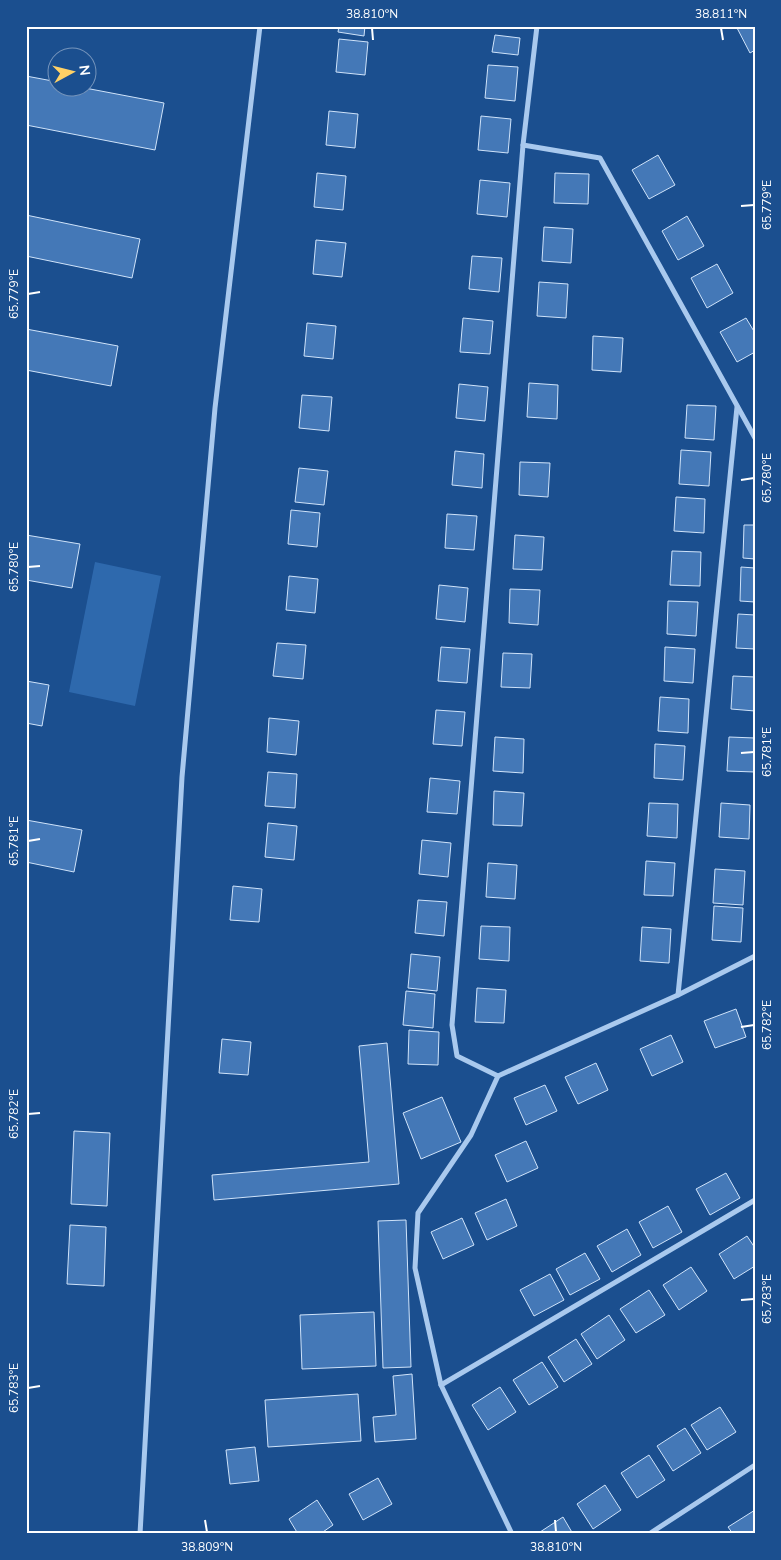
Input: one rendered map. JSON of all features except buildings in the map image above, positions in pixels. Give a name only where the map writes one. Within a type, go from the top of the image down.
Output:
[{"type":"street","points":[[140,1534],[182,777],[215,408],[260,26]]},
{"type":"street","points":[[498,1076],[457,1056],[452,1025],[523,145],[537,26]]},
{"type":"street","points":[[523,145],[600,158],[755,438]]},
{"type":"street","points":[[678,995],[737,406]]},
{"type":"street","points":[[512,1534],[441,1385],[415,1268],[418,1213],[471,1135],[498,1076],[678,995],[755,956]]},
{"type":"street","points":[[441,1385],[755,1200]]},
{"type":"street","points":[[649,1534],[755,1465]]},
{"type":"shaded area","points":[[95,562],[161,576],[135,706],[69,692]]}]
